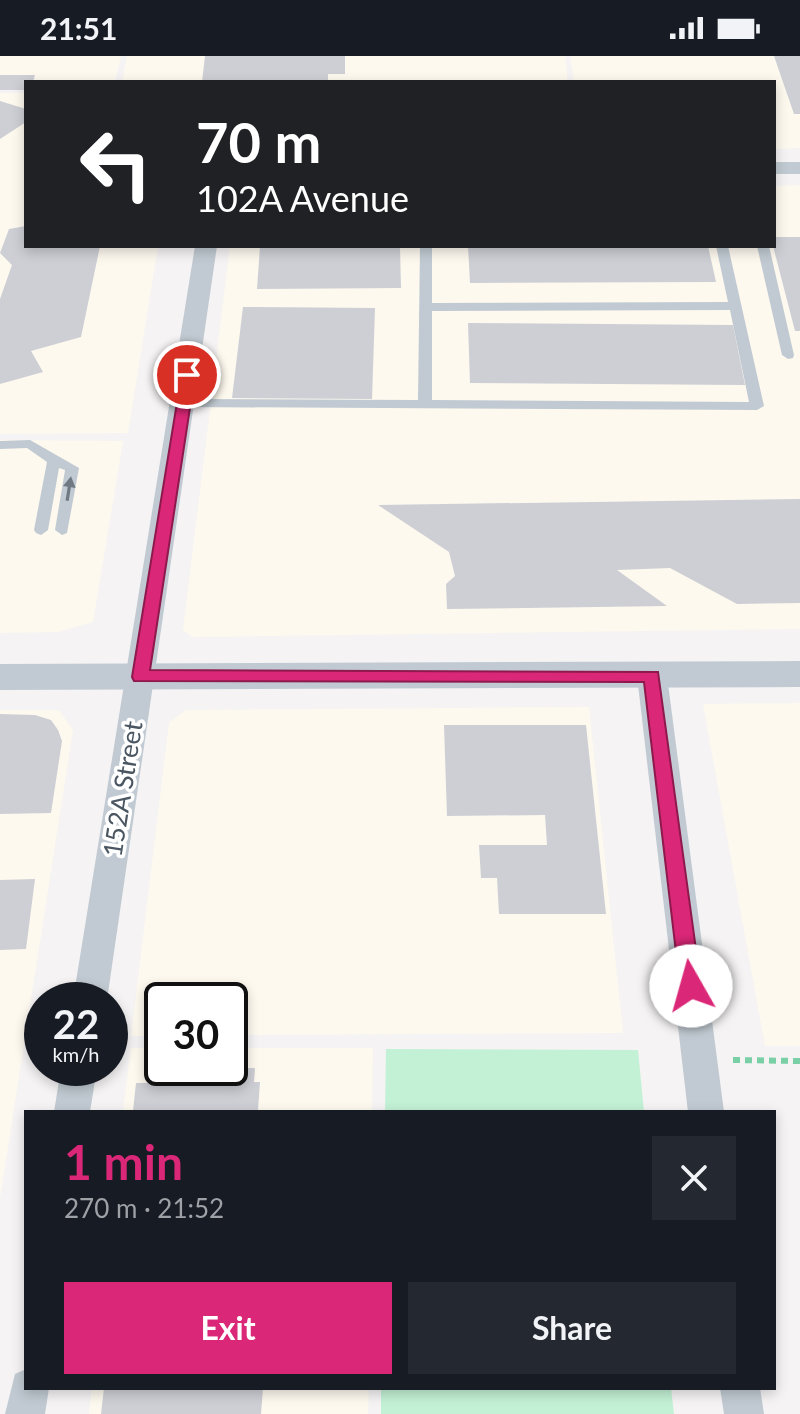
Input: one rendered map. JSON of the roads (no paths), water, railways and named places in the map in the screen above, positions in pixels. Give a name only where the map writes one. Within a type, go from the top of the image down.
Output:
[{"type":"street","points":[[776,168],[800,168]]},
{"type":"street","name":"152A Street","points":[[93,982],[206,248]]},
{"type":"street","points":[[0,677],[800,674]]},
{"type":"street","points":[[652,676],[706,1110]]},
{"type":"street","points":[[72,1110],[76,1086]]},
{"type":"street","points":[[25,1414],[29,1390]]},
{"type":"street","points":[[740,1390],[744,1414]]},
{"type":"lane","points":[[425,405],[426,248]]},
{"type":"lane","points":[[183,403],[757,406],[722,248]]},
{"type":"lane","points":[[763,248],[788,355]]},
{"type":"lane","points":[[425,307],[735,306]]},
{"type":"lane","points":[[0,445],[30,444],[72,468],[62,530]]},
{"type":"lane","points":[[41,530],[54,460]]}]
